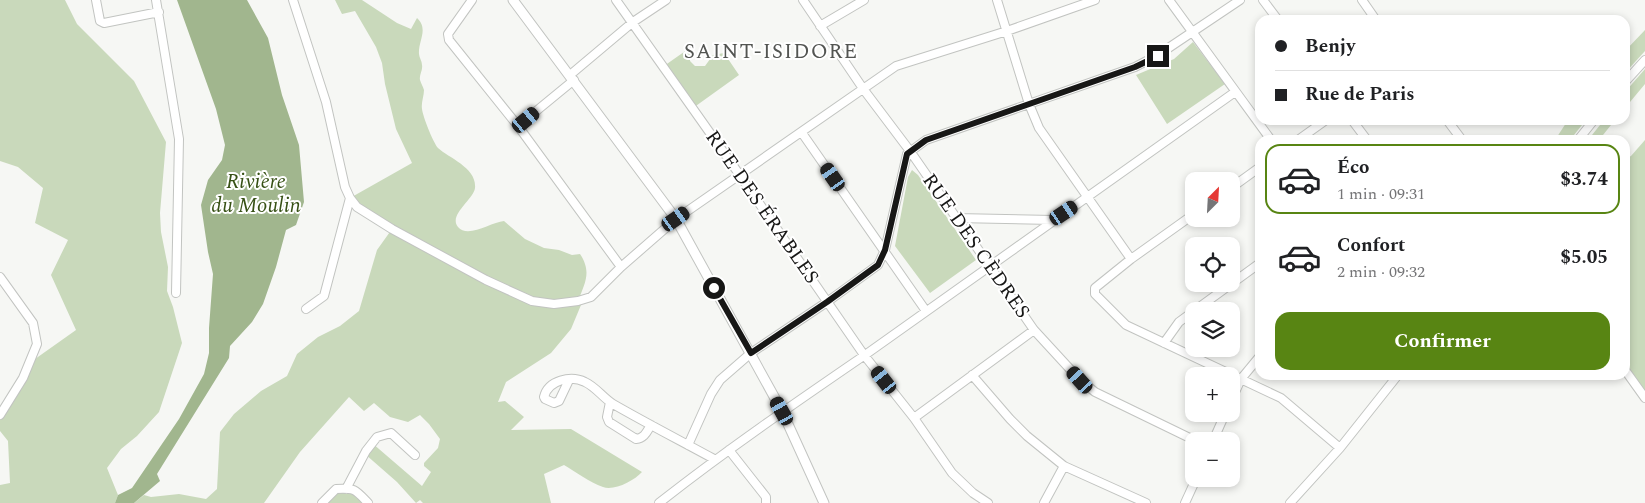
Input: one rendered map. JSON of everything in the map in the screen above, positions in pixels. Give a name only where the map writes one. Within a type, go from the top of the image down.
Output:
[{"type":"main road","points":[[513,0],[676,219],[782,411],[824,503]]},
{"type":"street","points":[[96,0],[100,21],[104,23],[159,12]]},
{"type":"street","points":[[156,0],[179,138],[176,293]]},
{"type":"street","points":[[293,0],[326,102],[345,187],[350,198],[357,206],[392,229],[486,280],[532,301],[554,304],[578,301],[591,297],[676,219],[896,66],[1008,32],[1095,0]]},
{"type":"street","points":[[472,0],[448,34],[449,40],[518,126],[622,267]]},
{"type":"street","name":"RUE DES ÉRABLES","points":[[616,0],[740,174],[864,355],[914,418],[952,473],[973,493],[988,503]]},
{"type":"street","points":[[518,126],[633,22],[666,0]]},
{"type":"street","name":"RUE DES CÈDRES","points":[[803,0],[864,90],[910,151],[1034,330],[1080,380],[1096,392],[1185,436]]},
{"type":"street","points":[[820,26],[864,0]]},
{"type":"street","points":[[997,0],[1039,128],[1131,259]]},
{"type":"street","points":[[1169,0],[1255,119]]},
{"type":"street","points":[[688,445],[711,394],[720,380],[751,353],[878,265],[885,250],[907,154],[910,151],[926,140],[1135,67],[1158,56],[1240,0]]},
{"type":"street","points":[[1263,0],[1274,15]]},
{"type":"street","points":[[1362,0],[1372,15]]},
{"type":"street","points":[[1630,76],[1645,60]]},
{"type":"street","points":[[659,503],[714,459],[1235,92]]},
{"type":"street","points":[[1305,135],[1319,125]]},
{"type":"street","points":[[1582,135],[1590,125]]},
{"type":"street","points":[[802,133],[926,311]]},
{"type":"street","points":[[1240,181],[1255,171]]},
{"type":"street","points":[[306,309],[324,296],[350,198]]},
{"type":"street","points":[[956,218],[1053,220]]},
{"type":"street","points":[[1185,220],[1131,259],[1095,288],[1094,294],[1126,325],[1281,398],[1340,448]]},
{"type":"street","points":[[1206,302],[1255,267]]},
{"type":"street","points":[[0,278],[32,323],[36,344],[23,378],[0,415]]},
{"type":"street","points":[[1164,343],[1179,322],[1185,318]]},
{"type":"street","points":[[914,418],[1034,330]]},
{"type":"street","points":[[1241,379],[1255,362]]},
{"type":"street","points":[[972,375],[1016,425],[1064,466],[1146,503]]},
{"type":"street","points":[[1630,377],[1645,398]]},
{"type":"street","points":[[569,380],[585,382],[610,402],[714,459]]},
{"type":"street","points":[[1290,503],[1340,448],[1394,380]]},
{"type":"street","points":[[610,402],[607,417],[609,422],[636,438],[641,438],[645,435],[651,425]]},
{"type":"street","points":[[346,489],[366,451],[377,437],[391,433],[415,455]]},
{"type":"street","points":[[729,450],[766,497],[766,503]]},
{"type":"street","points":[[1044,503],[1064,466]]},
{"type":"street","points":[[1185,503],[1192,487]]},
{"type":"street","points":[[322,503],[336,489],[356,490],[368,503]]},
{"type":"shaded area","points":[[0,0],[65,0],[77,24],[134,81],[166,142],[160,213],[161,232],[168,267],[167,291],[182,343],[159,412],[137,436],[121,449],[107,468],[118,495],[115,503],[0,503],[0,485],[10,483],[8,441],[0,431],[0,415],[28,364],[76,330],[51,275],[68,240],[35,223],[43,188],[18,167],[0,161]]},
{"type":"shaded area","points":[[335,0],[362,0],[397,23],[411,29],[417,18],[420,22],[423,31],[419,55],[422,62],[420,80],[424,90],[422,107],[424,118],[438,148],[467,169],[474,181],[474,192],[456,217],[458,227],[462,230],[474,231],[504,221],[525,239],[544,248],[559,250],[572,255],[580,254],[584,260],[586,278],[578,301],[581,305],[571,329],[551,353],[506,382],[498,402],[505,401],[524,417],[511,430],[571,429],[642,472],[634,479],[613,488],[603,487],[564,465],[544,474],[551,503],[423,503],[420,500],[416,503],[397,482],[365,454],[372,443],[422,486],[431,472],[424,466],[424,463],[438,448],[440,439],[420,415],[408,422],[390,417],[374,403],[364,411],[349,397],[300,452],[264,503],[134,503],[144,495],[151,497],[179,494],[206,499],[217,489],[220,432],[234,414],[261,391],[287,376],[297,354],[318,337],[340,326],[359,311],[377,250],[392,229],[350,198],[412,163],[396,129],[382,63],[376,47],[355,11],[342,14]]},
{"type":"shaded area","points":[[1645,30],[1645,51],[1630,68],[1630,46]]},
{"type":"shaded area","points":[[1193,42],[1225,84],[1167,124],[1136,75],[1174,59]]},
{"type":"shaded area","points":[[691,47],[690,61],[695,66],[705,66],[713,55],[724,53],[739,75],[693,108],[664,66]]},
{"type":"shaded area","points":[[1645,69],[1645,84],[1630,102],[1630,86]]},
{"type":"shaded area","points":[[1565,125],[1582,125],[1574,135],[1558,135]]},
{"type":"shaded area","points":[[1600,125],[1611,125],[1603,135],[1592,135]]},
{"type":"shaded area","points":[[1645,140],[1645,392],[1630,370],[1631,156]]},
{"type":"shaded area","points":[[912,170],[918,175],[976,260],[930,293],[895,246],[908,177]]},
{"type":"shaded area","points":[[336,489],[346,489],[368,503],[322,503]]},
{"type":"water","name":"Rivière du Moulin","points":[[177,0],[247,0],[268,38],[282,95],[299,145],[304,202],[296,225],[286,230],[263,304],[252,322],[230,346],[229,358],[157,474],[160,481],[134,503],[115,503],[118,495],[132,488],[179,419],[204,374],[209,353],[213,274],[201,205],[208,180],[222,160],[225,145],[216,109]]},
{"type":"district","name":"SAINT-ISIDORE","points":[[771,52]]},
{"type":"route","points":[[714,288],[751,353],[878,265],[885,250],[907,154],[910,151],[926,140],[1135,67],[1158,56]]}]
